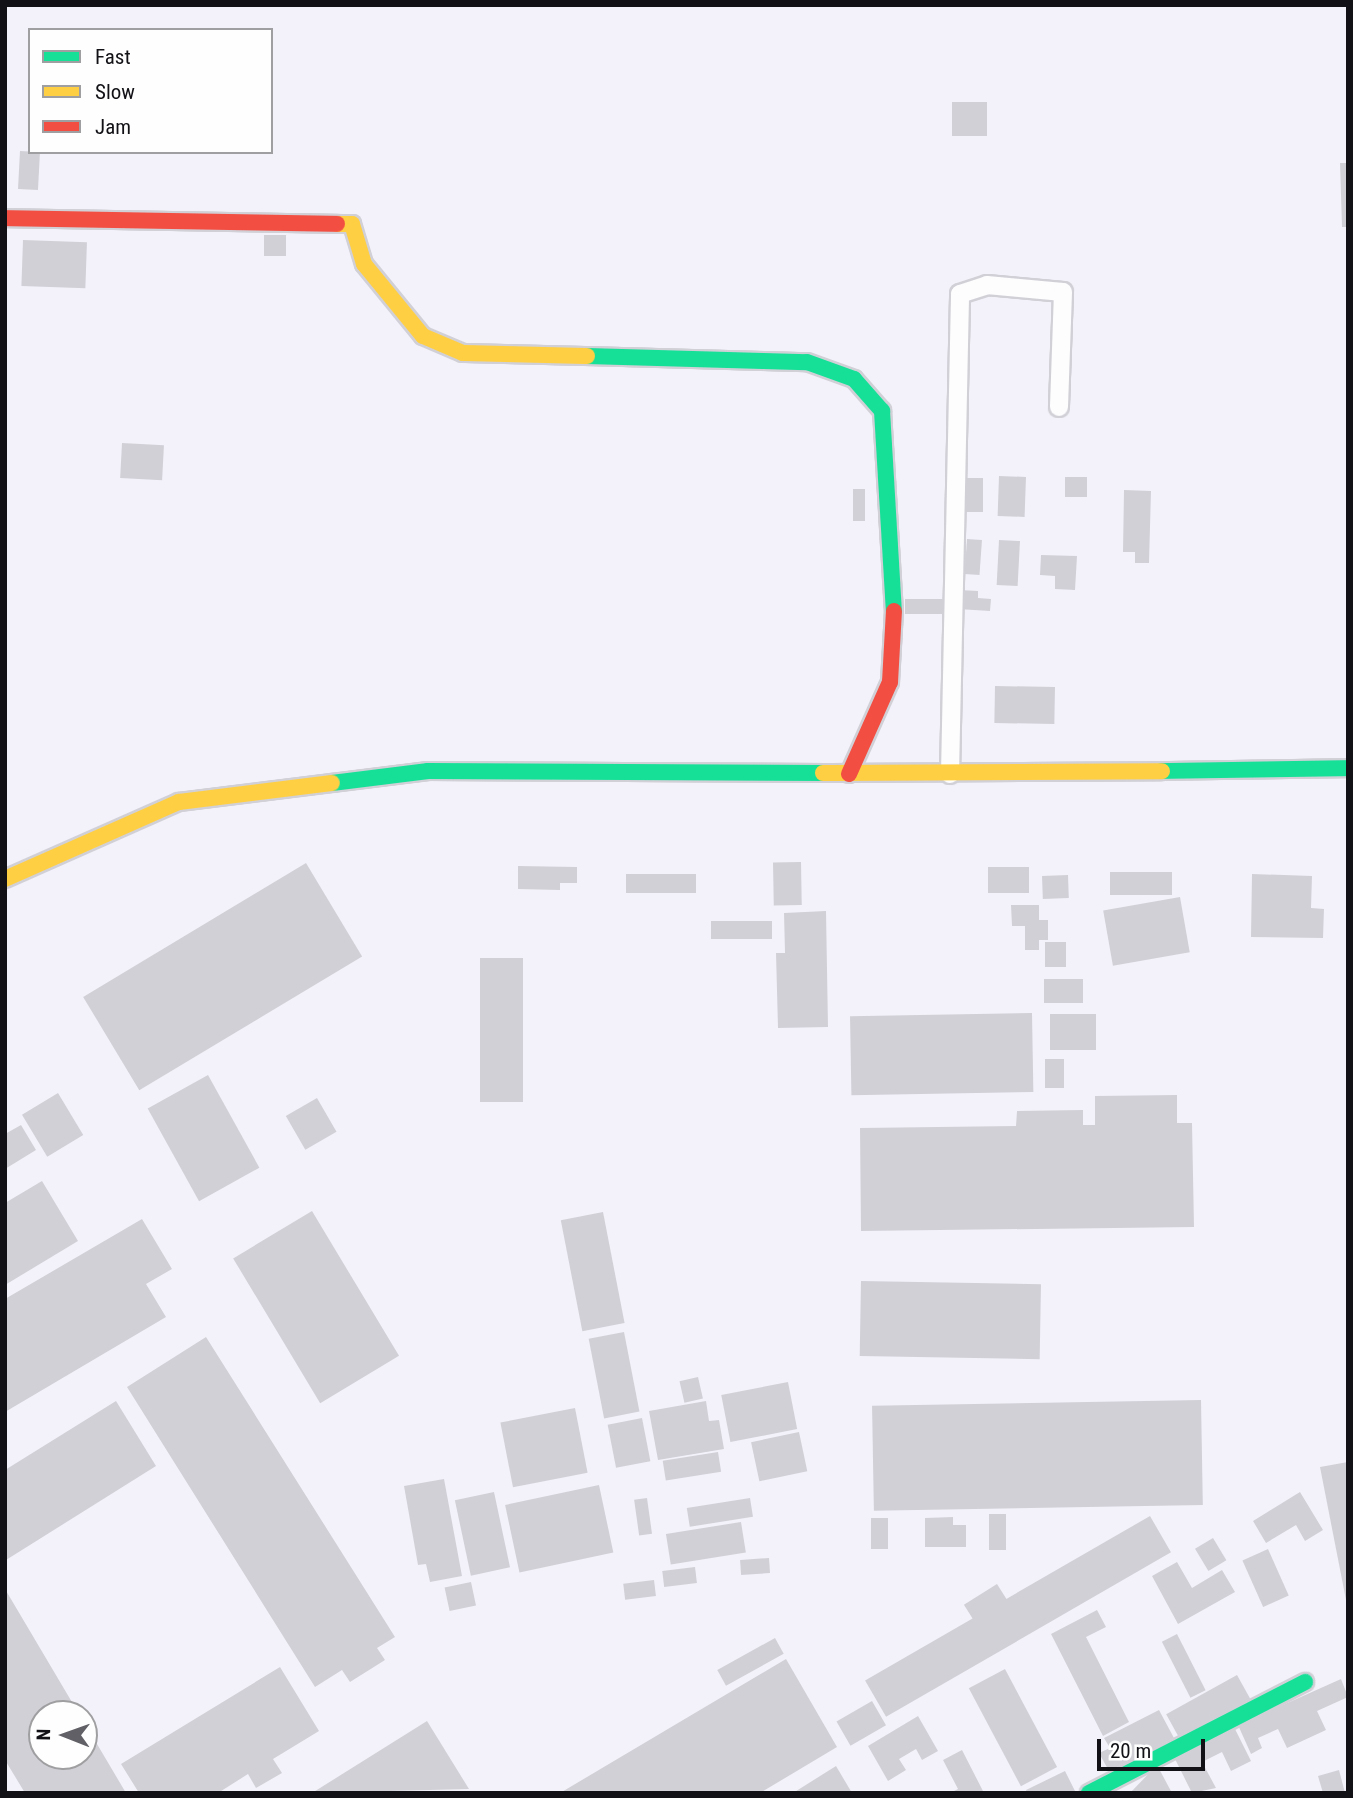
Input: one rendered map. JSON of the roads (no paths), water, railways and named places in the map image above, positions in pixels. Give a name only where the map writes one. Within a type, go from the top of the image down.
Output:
[{"type":"street","points":[[5,218],[352,224],[364,264],[423,336],[463,353],[807,362],[853,379],[882,411],[894,612],[890,682],[849,774]]},
{"type":"street","points":[[5,879],[179,802],[428,771],[950,774],[1348,768]]},
{"type":"street","points":[[1089,1793],[1305,1682]]},
{"type":"lane","points":[[950,774],[960,294],[987,285],[1063,292],[1059,407]]}]
